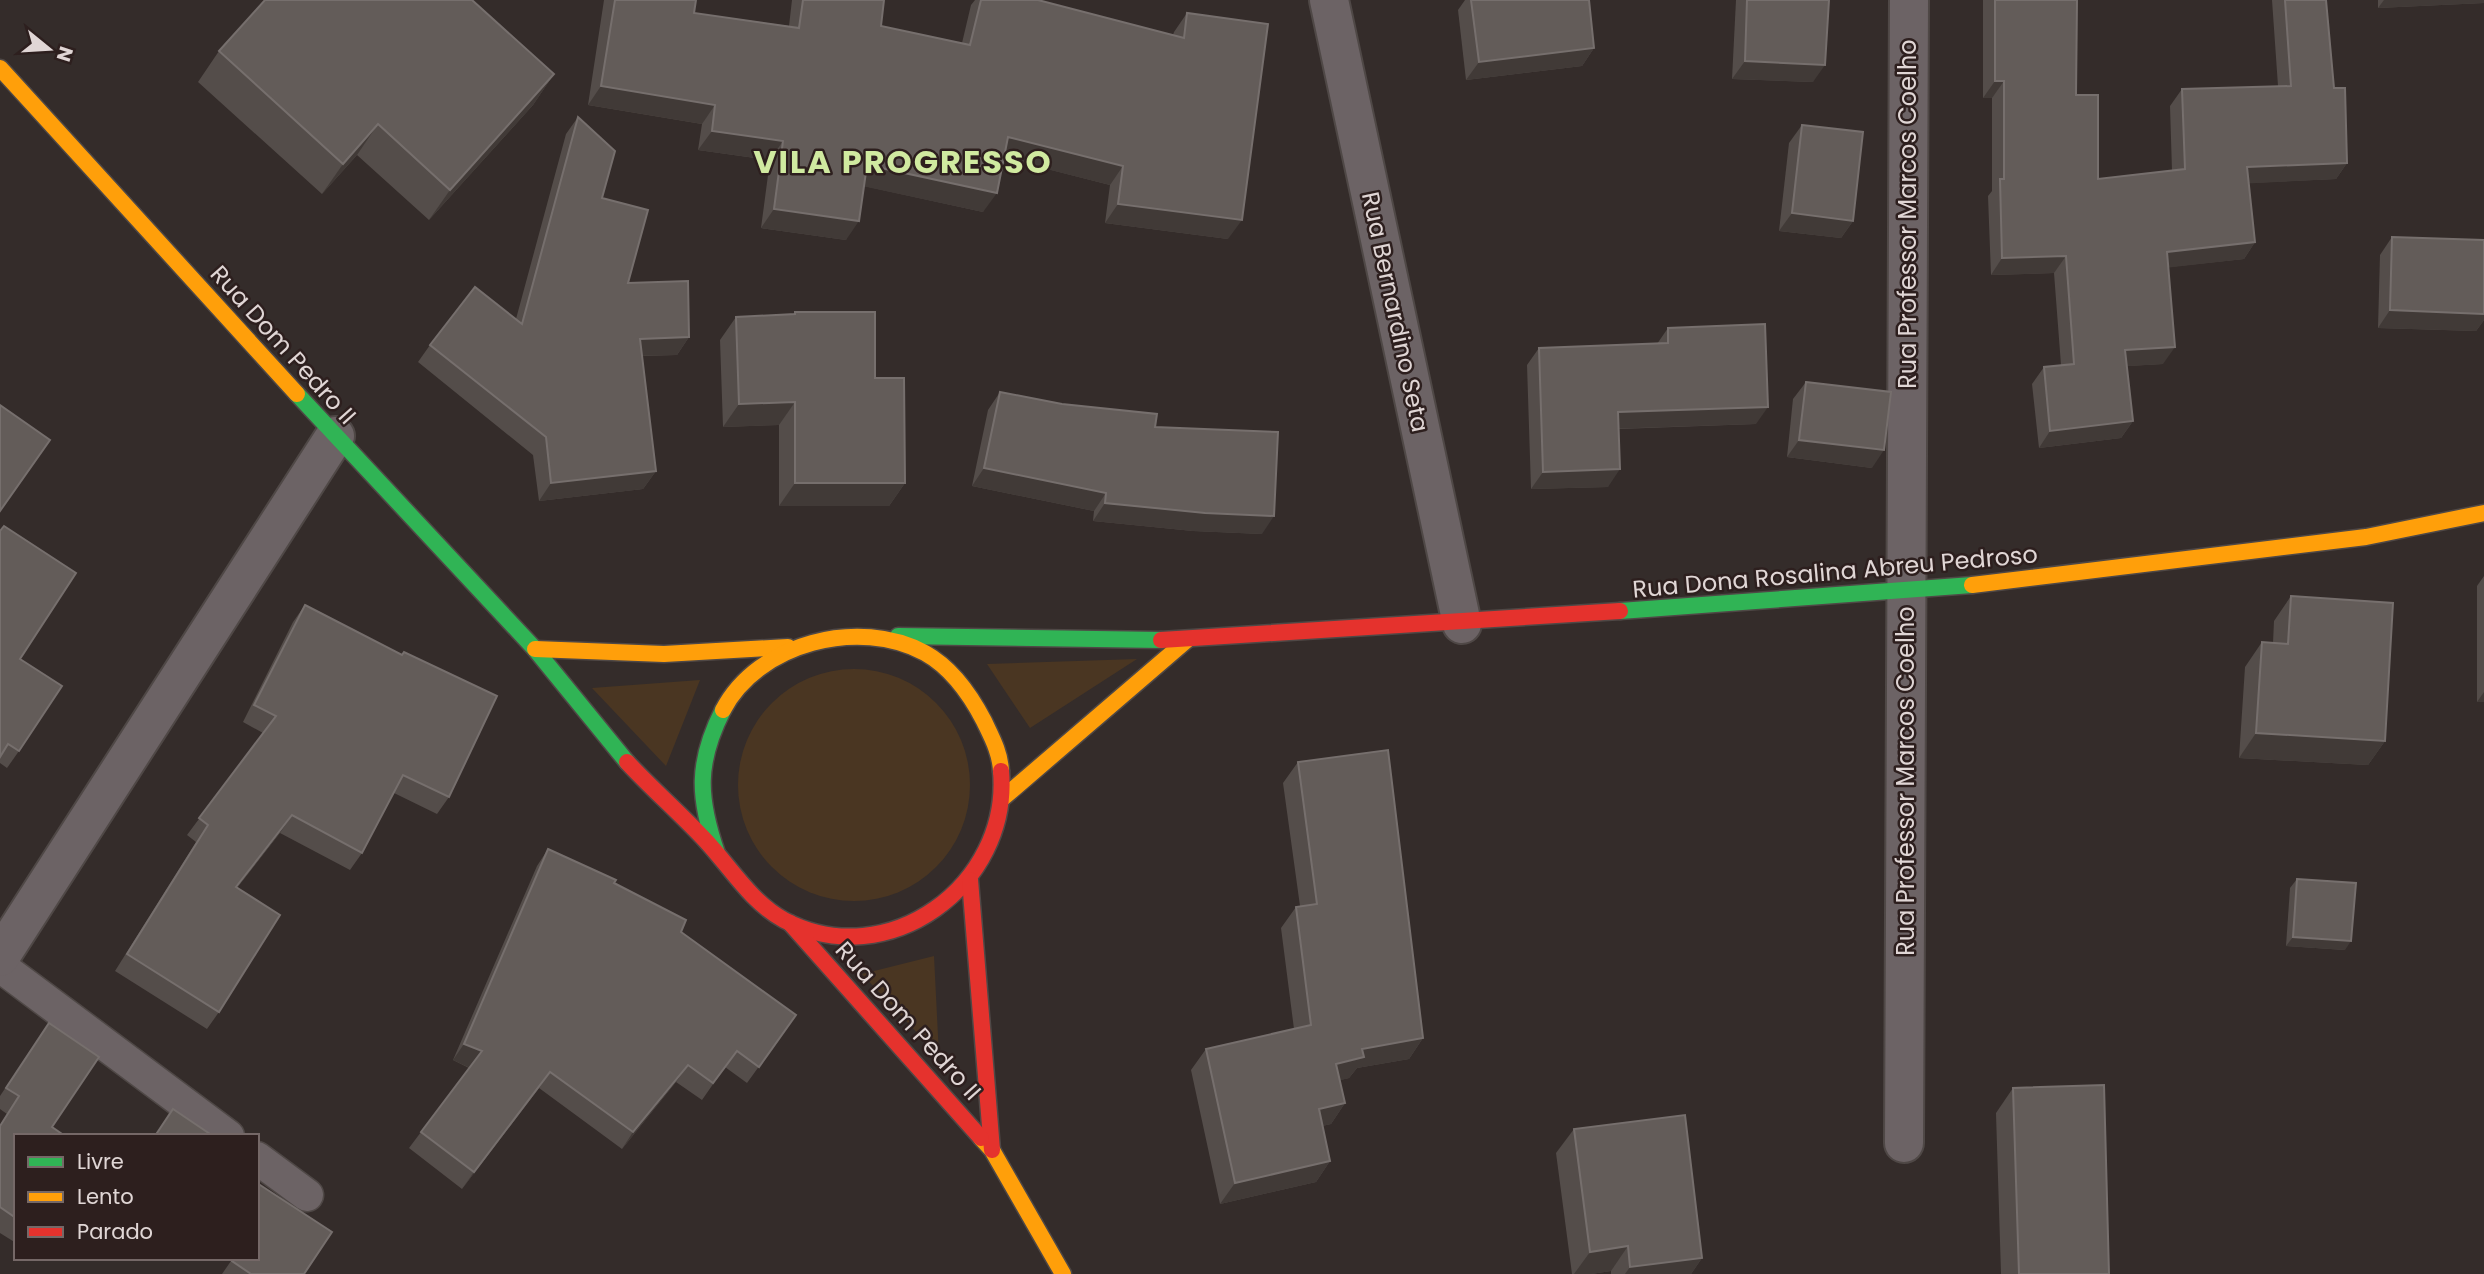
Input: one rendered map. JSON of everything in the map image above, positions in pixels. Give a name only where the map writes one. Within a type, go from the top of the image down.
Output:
[{"type":"main road","name":"Rua Dom Pedro II","points":[[0,68],[335,436],[535,649],[621,756],[717,853],[748,895],[790,923],[992,1150],[1063,1274]]},
{"type":"main road","name":"Rua Dona Rosalina Abreu Pedroso","points":[[879,636],[1186,640],[1462,624],[1906,592],[2131,568],[2366,537],[2484,513]]},
{"type":"main road","name":"Rua Dom Pedro II","points":[[535,649],[664,654],[791,647],[834,635],[879,636],[921,650],[958,676],[984,711],[999,753],[1003,797],[993,841],[970,880],[933,913],[887,932],[838,936],[790,923]]},
{"type":"main road","points":[[1003,797],[1186,640]]},
{"type":"main road","name":"Rua Dom Pedro II","points":[[717,853],[702,806],[704,758],[720,712],[751,674],[791,647]]},
{"type":"main road","name":"Rua Dom Pedro II","points":[[970,880],[992,1150]]},
{"type":"street","name":"Rua Bernardino Seta","points":[[1329,0],[1462,624]]},
{"type":"street","name":"Rua Professor Marcos Coelho","points":[[1904,1143],[1909,0]]},
{"type":"street","points":[[0,957],[335,436]]},
{"type":"lane","points":[[0,966],[225,1134]]},
{"type":"lane","points":[[259,1159],[307,1195]]},
{"type":"shaded area","points":[[1137,659],[1030,728],[987,664]]},
{"type":"shaded area","points":[[854,669],[877,671],[898,678],[936,703],[961,741],[968,762],[968,808],[961,829],[936,867],[898,892],[877,899],[854,901],[831,899],[810,892],[772,867],[747,829],[740,808],[738,785],[740,762],[747,741],[772,703],[810,678],[831,671]]},
{"type":"shaded area","points":[[700,680],[666,766],[592,688]]},
{"type":"shaded area","points":[[934,956],[939,1056],[862,974]]},
{"type":"building","points":[[265,0],[472,0],[554,74],[450,190],[378,124],[343,164],[219,51]]},
{"type":"building","points":[[615,0],[696,0],[694,13],[799,28],[803,0],[884,0],[881,26],[970,45],[981,0],[1038,0],[1184,38],[1187,13],[1268,24],[1242,220],[1118,204],[1123,166],[1008,137],[997,193],[867,165],[859,221],[774,209],[783,141],[712,131],[715,105],[601,86]]},
{"type":"building","points":[[1471,0],[1589,0],[1594,48],[1479,62]]},
{"type":"building","points":[[1747,0],[1829,0],[1825,65],[1745,61]]},
{"type":"building","points":[[1995,0],[2077,0],[2076,95],[2098,95],[2098,179],[2185,169],[2182,89],[2291,86],[2285,0],[2326,0],[2334,88],[2345,88],[2347,163],[2247,167],[2255,242],[2167,252],[2175,347],[2125,350],[2133,421],[2050,431],[2044,367],[2074,364],[2066,256],[2002,258],[2000,179],[2004,179],[2004,81],[1995,81]]},
{"type":"building","points":[[578,117],[615,151],[602,198],[648,210],[628,283],[688,281],[689,337],[640,339],[656,471],[551,483],[546,437],[430,345],[475,287],[522,324]]},
{"type":"building","points":[[1802,125],[1863,132],[1853,221],[1792,213]]},
{"type":"building","points":[[2392,237],[2484,240],[2484,314],[2390,310]]},
{"type":"building","points":[[795,312],[875,312],[875,378],[904,378],[905,483],[795,483],[795,402],[739,404],[736,317]]},
{"type":"building","points":[[1765,324],[1768,407],[1618,412],[1620,469],[1543,472],[1539,348],[1668,343],[1668,328]]},
{"type":"building","points":[[1806,382],[1891,392],[1884,450],[1799,440]]},
{"type":"building","points":[[1000,392],[1062,404],[1157,414],[1155,427],[1278,432],[1274,516],[1205,513],[1105,503],[1106,493],[984,468]]},
{"type":"building","points":[[0,405],[50,440],[0,511]]},
{"type":"building","points":[[4,526],[76,573],[20,659],[62,686],[19,751],[8,744],[0,757],[0,531]]},
{"type":"building","points":[[2291,596],[2393,603],[2385,741],[2256,733],[2262,642],[2288,644]]},
{"type":"building","points":[[305,605],[402,655],[404,652],[497,696],[449,797],[403,775],[362,853],[292,815],[236,887],[280,915],[219,1012],[127,954],[208,825],[199,818],[276,716],[254,705]]},
{"type":"building","points":[[1388,750],[1423,1038],[1362,1049],[1364,1057],[1336,1064],[1345,1103],[1319,1109],[1330,1161],[1235,1183],[1206,1049],[1311,1025],[1296,907],[1317,904],[1298,762]]},
{"type":"building","points":[[548,849],[616,880],[614,883],[686,920],[681,932],[796,1015],[759,1067],[737,1051],[713,1083],[688,1065],[633,1132],[550,1072],[474,1172],[421,1132],[482,1051],[464,1044]]},
{"type":"building","points":[[2297,879],[2356,883],[2351,941],[2293,937]]},
{"type":"building","points":[[49,1023],[99,1057],[52,1127],[62,1134],[14,1134],[14,1217],[0,1207],[0,1126],[19,1096],[6,1088]]},
{"type":"building","points":[[2104,1085],[2109,1274],[2019,1274],[2013,1088]]},
{"type":"building","points":[[173,1109],[210,1134],[156,1134]]},
{"type":"building","points":[[1685,1115],[1702,1258],[1630,1267],[1628,1246],[1590,1252],[1574,1129]]},
{"type":"building","points":[[259,1184],[332,1232],[304,1274],[251,1274],[232,1261],[259,1260]]},
{"type":"traffic: fast","points":[[297,394],[534,648],[627,762]]},
{"type":"traffic: fast","points":[[1620,611],[1972,585]]},
{"type":"traffic: fast","points":[[898,636],[1161,640]]},
{"type":"traffic: fast","points":[[717,853],[706,815],[703,781],[708,747],[723,710]]},
{"type":"traffic: slow","points":[[0,68],[297,394]]},
{"type":"traffic: slow","points":[[1972,585],[2366,537],[2484,513]]},
{"type":"traffic: slow","points":[[723,710],[739,687],[760,668],[785,653],[812,643],[841,638],[871,637],[899,642],[935,659],[959,682],[990,733],[1001,771]]},
{"type":"traffic: slow","points":[[1003,798],[1187,640]]},
{"type":"traffic: slow","points":[[535,649],[664,654],[788,647]]},
{"type":"traffic: slow","points":[[981,1138],[992,1150],[1063,1274]]},
{"type":"traffic: jam","points":[[1161,640],[1620,611]]},
{"type":"traffic: jam","points":[[627,762],[706,841],[751,894],[772,913],[824,934],[863,936],[901,927],[935,909],[964,883],[986,850],[999,812],[1001,771]]},
{"type":"traffic: jam","points":[[970,880],[992,1150]]},
{"type":"traffic: jam","points":[[790,923],[981,1138]]},
{"type":"district","name":"VILA PROGRESSO","points":[[903,162]]}]
